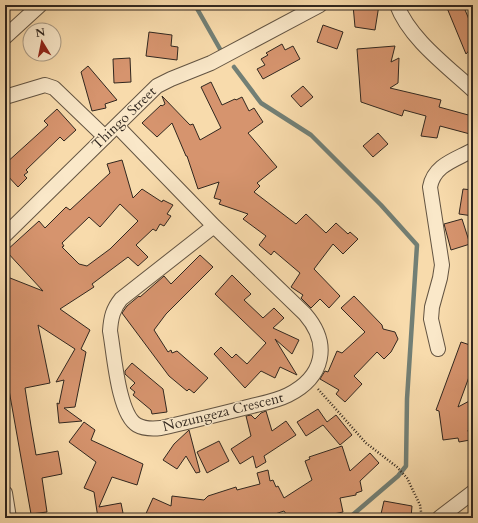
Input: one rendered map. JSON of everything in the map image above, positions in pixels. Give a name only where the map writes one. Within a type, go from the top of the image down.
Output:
[{"type":"street","points":[[5,37],[40,5]]},
{"type":"street","name":"Thingo Street","points":[[5,235],[157,86],[211,63],[320,5]]},
{"type":"street","points":[[397,5],[405,22],[415,35],[473,90]]},
{"type":"street","points":[[5,97],[45,84],[54,88],[105,136]]},
{"type":"street","name":"Nozungeza Crescent","points":[[116,126],[214,226],[314,324],[322,344],[317,368],[305,384],[286,396],[161,428],[148,429],[136,425],[129,418],[123,404],[110,331],[114,308],[122,299],[214,226]]},
{"type":"street","points":[[438,349],[431,319],[432,307],[442,265],[430,187],[431,178],[437,170],[473,150]]},
{"type":"street","points":[[439,518],[473,492]]},
{"type":"street","points":[[5,494],[9,518]]},
{"type":"path","points":[[305,384],[315,386],[366,442],[397,467],[407,478],[420,505],[422,518]]},
{"type":"building","points":[[353,5],[379,5],[375,30],[355,27]]},
{"type":"building","points":[[454,5],[463,5],[473,29],[473,46],[466,54],[447,8]]},
{"type":"building","points":[[323,25],[343,32],[337,49],[317,42]]},
{"type":"building","points":[[149,32],[172,35],[171,46],[178,47],[177,60],[146,56]]},
{"type":"building","points":[[282,44],[285,50],[293,46],[300,59],[263,79],[257,69],[265,65],[261,59],[268,55],[266,53]]},
{"type":"building","points":[[395,46],[391,62],[399,58],[398,83],[390,88],[441,100],[439,107],[472,116],[470,121],[473,122],[470,134],[440,126],[437,138],[421,136],[426,116],[404,110],[402,116],[361,102],[357,49]]},
{"type":"building","points":[[130,58],[131,82],[114,83],[113,59]]},
{"type":"building","points":[[88,66],[117,100],[105,104],[106,108],[92,111],[81,72]]},
{"type":"building","points":[[211,82],[222,105],[242,97],[249,111],[254,108],[263,122],[248,133],[277,167],[257,183],[260,186],[254,192],[296,224],[306,214],[326,233],[336,223],[348,234],[350,232],[358,239],[343,254],[333,244],[314,269],[340,296],[329,308],[320,299],[311,308],[301,298],[303,295],[291,287],[300,273],[274,251],[271,255],[259,245],[266,236],[243,219],[248,214],[219,204],[221,200],[214,198],[219,182],[198,189],[187,156],[172,123],[157,137],[142,123],[161,105],[162,106],[165,104],[162,96],[190,125],[193,124],[200,140],[221,128],[201,87]]},
{"type":"building","points":[[303,86],[313,97],[301,107],[291,96]]},
{"type":"building","points":[[57,109],[76,130],[64,141],[60,137],[26,170],[28,172],[24,175],[27,178],[18,187],[5,173],[5,164],[48,125],[44,121]]},
{"type":"building","points":[[378,133],[388,144],[373,157],[363,146]]},
{"type":"building","points":[[122,160],[133,198],[142,189],[162,202],[163,200],[173,205],[167,214],[171,216],[164,226],[160,224],[156,231],[153,229],[136,245],[148,257],[138,266],[128,257],[92,284],[94,287],[60,309],[90,330],[81,349],[86,352],[75,407],[64,408],[82,421],[59,423],[57,403],[59,404],[64,380],[56,382],[75,349],[38,325],[50,383],[25,388],[31,426],[36,455],[58,451],[62,474],[42,478],[47,512],[31,514],[9,390],[5,390],[5,276],[43,291],[6,251],[39,221],[45,228],[66,207],[70,210],[110,173],[107,164]],"holes":[[[120,204],[138,221],[110,249],[87,266],[79,264],[62,247],[64,246],[62,243],[89,217],[100,227]]]},
{"type":"building","points":[[463,189],[473,190],[473,216],[459,214]]},
{"type":"building","points":[[462,219],[470,244],[451,250],[444,224]]},
{"type":"building","points":[[200,255],[213,267],[166,314],[154,330],[168,352],[171,350],[172,353],[177,351],[208,378],[194,393],[189,389],[187,391],[169,376],[122,313],[127,306],[164,276],[171,284]]},
{"type":"building","points":[[232,275],[251,294],[244,300],[263,318],[274,308],[284,318],[273,328],[299,340],[292,354],[275,339],[297,375],[280,367],[275,378],[261,371],[245,388],[214,354],[221,347],[232,358],[236,354],[247,364],[266,343],[215,294]]},
{"type":"building","points":[[354,296],[382,325],[383,329],[395,332],[398,339],[391,352],[384,359],[377,352],[354,376],[362,384],[345,402],[336,394],[339,390],[320,379],[325,371],[328,372],[337,351],[342,353],[365,332],[341,308]]},
{"type":"building","points":[[461,342],[473,346],[473,366],[458,407],[473,399],[473,429],[468,430],[470,440],[459,442],[458,438],[443,440],[439,411],[436,410]]},
{"type":"building","points":[[132,363],[163,389],[167,412],[152,414],[151,410],[133,395],[135,392],[130,388],[135,383],[125,374],[125,371]]},
{"type":"building","points":[[318,409],[327,422],[336,415],[352,435],[340,445],[323,425],[306,436],[297,422]]},
{"type":"building","points":[[266,411],[272,431],[286,421],[296,435],[264,456],[266,462],[256,468],[253,456],[240,464],[231,449],[251,436],[246,416],[251,415],[255,419],[261,413]]},
{"type":"building","points":[[84,422],[95,430],[91,440],[143,464],[137,485],[112,477],[99,507],[121,503],[124,518],[98,518],[94,492],[84,488],[96,462],[69,442]]},
{"type":"building","points":[[189,430],[200,472],[196,473],[186,456],[177,469],[163,460],[174,444]]},
{"type":"building","points":[[219,441],[229,461],[207,473],[197,452]]},
{"type":"building","points":[[342,446],[350,471],[370,453],[379,463],[360,481],[362,491],[356,493],[356,495],[340,498],[343,512],[329,515],[330,518],[289,518],[284,511],[263,518],[144,518],[153,498],[171,506],[172,496],[204,500],[208,496],[236,487],[237,490],[260,484],[257,473],[268,470],[270,481],[273,480],[276,487],[278,486],[284,498],[312,480],[305,461],[310,459],[309,457]]},
{"type":"building","points":[[384,501],[412,506],[411,518],[381,514]]},
{"type":"waterway","points":[[195,5],[220,49]]},
{"type":"waterway","points":[[234,67],[261,103],[311,135],[381,205],[417,245],[407,399],[406,466],[398,476],[349,518]]}]
